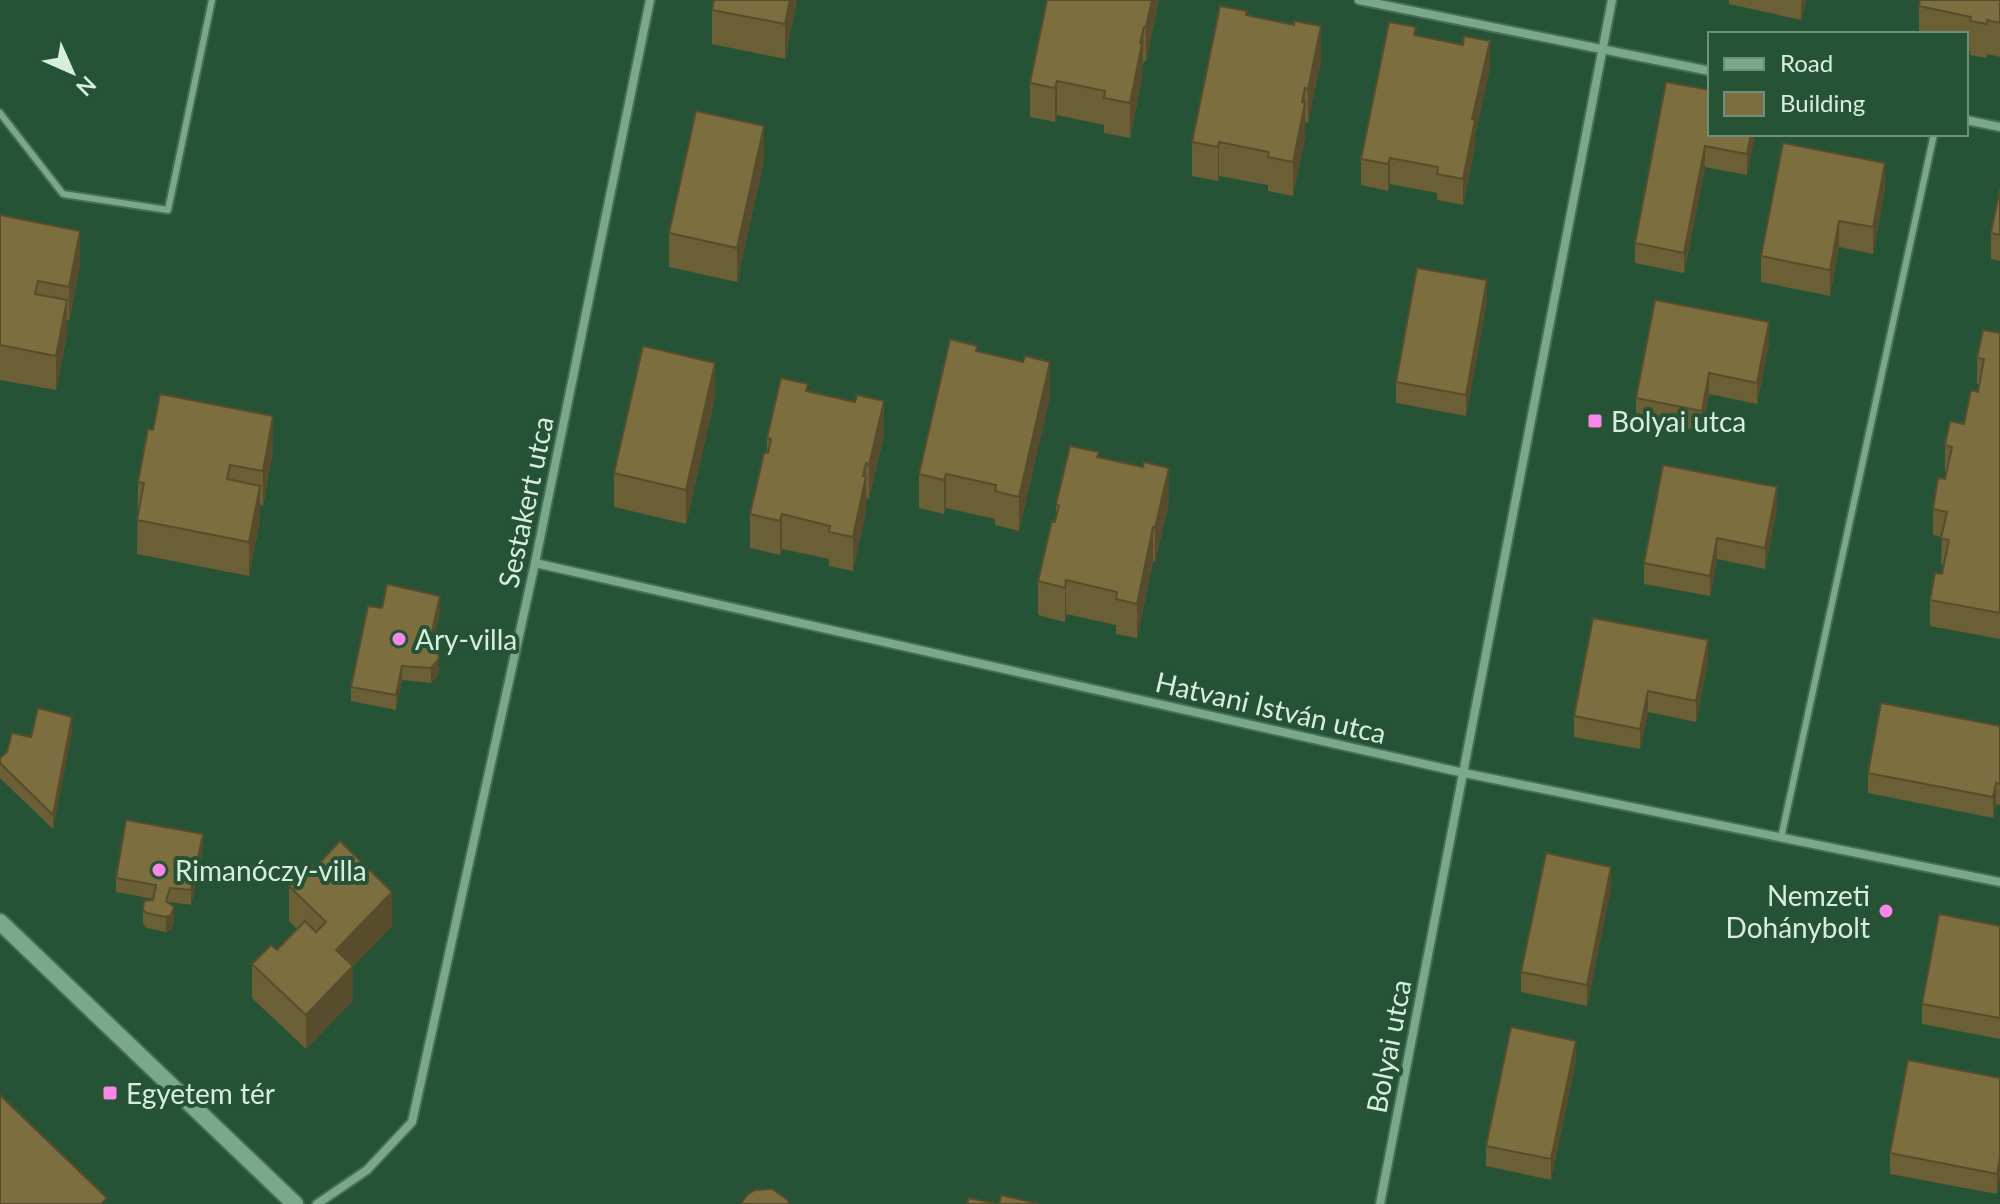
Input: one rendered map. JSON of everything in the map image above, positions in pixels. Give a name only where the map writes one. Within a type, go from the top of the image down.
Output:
[{"type":"street","name":"Sestakert utca","points":[[317,1204],[367,1170],[412,1122],[535,563],[650,0]]},
{"type":"street","points":[[1359,0],[1708,71]]},
{"type":"street","name":"Bolyai utca","points":[[1380,1204],[1612,0]]},
{"type":"street","points":[[1968,120],[2000,127]]},
{"type":"street","name":"Hatvani István utca","points":[[535,563],[1464,773],[2000,882]]},
{"type":"street","points":[[0,922],[295,1204]]},
{"type":"lane","points":[[0,113],[63,194],[168,210],[212,0]]},
{"type":"lane","points":[[1781,839],[1934,136]]},
{"type":"building","points":[[714,0],[790,0],[785,24],[712,10]]},
{"type":"building","points":[[1047,0],[1152,0],[1140,43],[1130,103],[1104,98],[1105,91],[1057,81],[1055,88],[1030,83]]},
{"type":"building","points":[[1920,0],[2000,0],[2000,23],[1970,21],[1971,17],[1919,6]]},
{"type":"building","points":[[1220,6],[1294,25],[1294,21],[1321,26],[1308,89],[1305,88],[1302,102],[1305,103],[1293,162],[1268,157],[1269,152],[1219,142],[1218,147],[1192,142]]},
{"type":"building","points":[[1389,22],[1416,27],[1414,35],[1463,45],[1464,36],[1490,41],[1472,119],[1475,120],[1463,179],[1437,174],[1438,167],[1390,158],[1388,164],[1361,159]]},
{"type":"building","points":[[1666,82],[1708,90],[1708,136],[1751,136],[1747,154],[1705,146],[1684,253],[1635,243]]},
{"type":"building","points":[[696,111],[764,126],[737,248],[669,233]]},
{"type":"building","points":[[1783,143],[1885,163],[1873,227],[1839,221],[1830,270],[1761,256]]},
{"type":"building","points":[[2000,189],[2000,235],[1991,233]]},
{"type":"building","points":[[0,215],[80,231],[69,287],[38,281],[35,294],[67,300],[56,356],[0,345]]},
{"type":"building","points":[[1417,268],[1487,280],[1466,395],[1396,382]]},
{"type":"building","points":[[1655,300],[1769,322],[1757,383],[1709,373],[1702,411],[1636,398]]},
{"type":"building","points":[[1983,330],[2000,333],[2000,613],[1930,600],[1935,573],[1942,574],[1949,540],[1941,538],[1947,512],[1933,509],[1938,478],[1945,479],[1952,447],[1945,445],[1950,421],[1964,424],[1971,390],[1978,392],[1984,359],[1977,358]]},
{"type":"building","points":[[950,339],[977,346],[976,351],[1023,362],[1025,356],[1050,362],[1019,497],[995,491],[996,485],[946,474],[944,480],[919,474]]},
{"type":"building","points":[[643,346],[715,363],[686,490],[614,473]]},
{"type":"building","points":[[781,378],[808,384],[806,391],[855,402],[857,395],[884,401],[869,465],[866,463],[863,476],[866,476],[853,537],[829,532],[830,526],[782,514],[780,521],[750,514],[764,453],[768,453],[771,439],[767,438]]},
{"type":"building","points":[[160,394],[273,416],[263,471],[230,465],[227,479],[260,486],[249,542],[137,520],[144,483],[138,482],[148,429],[153,430]]},
{"type":"building","points":[[1070,446],[1099,452],[1097,457],[1143,467],[1144,462],[1169,468],[1137,604],[1116,599],[1117,592],[1066,580],[1065,588],[1038,581],[1052,521],[1055,522],[1059,506],[1056,504]]},
{"type":"building","points":[[1663,465],[1777,487],[1765,548],[1717,538],[1710,576],[1644,563]]},
{"type":"building","name":"Ary-villa","points":[[387,584],[440,596],[430,640],[437,645],[439,659],[431,668],[402,666],[396,695],[351,687],[368,606],[382,608]]},
{"type":"building","points":[[1593,618],[1708,640],[1696,701],[1648,691],[1640,729],[1574,716]]},
{"type":"building","points":[[1881,703],[2000,726],[2000,784],[1996,783],[1993,797],[1868,773]]},
{"type":"building","points":[[38,708],[72,717],[53,815],[0,763],[0,758],[7,752],[12,733],[31,737]]},
{"type":"building","name":"Rimanóczy-villa","points":[[126,820],[203,834],[191,890],[170,888],[166,901],[174,907],[171,915],[166,917],[143,910],[144,901],[153,900],[156,885],[116,878]]},
{"type":"building","points":[[340,841],[392,892],[336,950],[353,966],[306,1015],[252,964],[271,945],[277,950],[305,921],[316,932],[326,922],[289,886],[311,864],[315,868]]},
{"type":"building","points":[[1546,853],[1611,867],[1587,985],[1521,972]]},
{"type":"building","points":[[1939,914],[2000,926],[2000,1018],[1922,1004]]},
{"type":"building","points":[[1511,1027],[1576,1041],[1551,1159],[1486,1146]]},
{"type":"building","points":[[1908,1060],[2000,1078],[2000,1157],[1997,1174],[1890,1153]]},
{"type":"building","points":[[0,1095],[107,1198],[101,1204],[0,1204]]},
{"type":"building","points":[[772,1189],[789,1204],[741,1204],[755,1190]]},
{"type":"building","points":[[1001,1195],[1039,1204],[999,1204]]},
{"type":"building","points":[[969,1198],[998,1204],[967,1204]]},
{"type":"place","name":"Bolyai utca","points":[[1595,421]]},
{"type":"place","name":"Ary-villa","points":[[399,639]]},
{"type":"place","name":"Rimanóczy-villa","points":[[159,870]]},
{"type":"place","name":"Nemzeti Dohánybolt","points":[[1886,911]]},
{"type":"place","name":"Egyetem tér","points":[[110,1093]]}]
